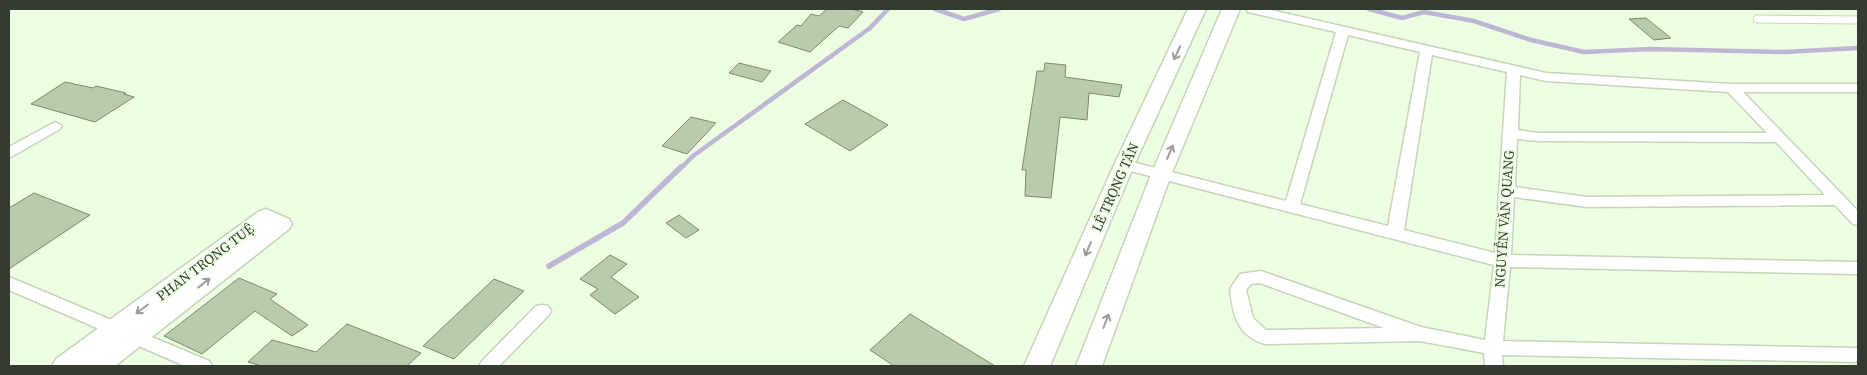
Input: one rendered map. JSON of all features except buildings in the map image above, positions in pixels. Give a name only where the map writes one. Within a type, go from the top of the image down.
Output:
[{"type":"street","name":"LÊ TRỌNG TẤN","points":[[1037,366],[1124,165],[1197,9]]},
{"type":"street","points":[[1089,366],[1161,175],[1231,9]]},
{"type":"street","points":[[1252,9],[1546,77],[1732,88],[1858,88]]},
{"type":"street","points":[[1291,208],[1343,30]]},
{"type":"street","points":[[1395,234],[1427,49]]},
{"type":"street","name":"NGUYỄN VĂN QUANG","points":[[1494,366],[1493,348],[1503,261],[1514,70]]},
{"type":"street","points":[[1732,88],[1858,220]]},
{"type":"street","points":[[9,153],[55,126]]},
{"type":"street","points":[[1510,134],[1538,137],[1780,138]]},
{"type":"street","points":[[1124,165],[1503,261],[1858,268]]},
{"type":"street","points":[[1507,191],[1587,202],[1840,200]]},
{"type":"street","name":"PHAN TRỌNG TUỆ","points":[[65,366],[125,333],[281,224],[266,217],[125,333],[97,366]]},
{"type":"street","points":[[1420,334],[1265,337],[1256,335],[1247,327],[1238,290],[1246,278],[1262,277],[1420,334],[1493,348],[1858,355]]},
{"type":"street","points":[[9,283],[203,366]]},
{"type":"street","points":[[488,366],[542,311]]},
{"type":"lane","points":[[1758,18],[1858,20]]},
{"type":"waterway","points":[[680,169],[693,156],[870,28],[888,9]]},
{"type":"waterway","points":[[935,9],[964,19],[999,9]]},
{"type":"waterway","points":[[1369,9],[1402,18],[1424,12],[1474,21],[1531,40],[1584,52],[1651,49],[1785,52],[1858,48]]},
{"type":"waterway","points":[[549,266],[623,223],[681,167]]}]
